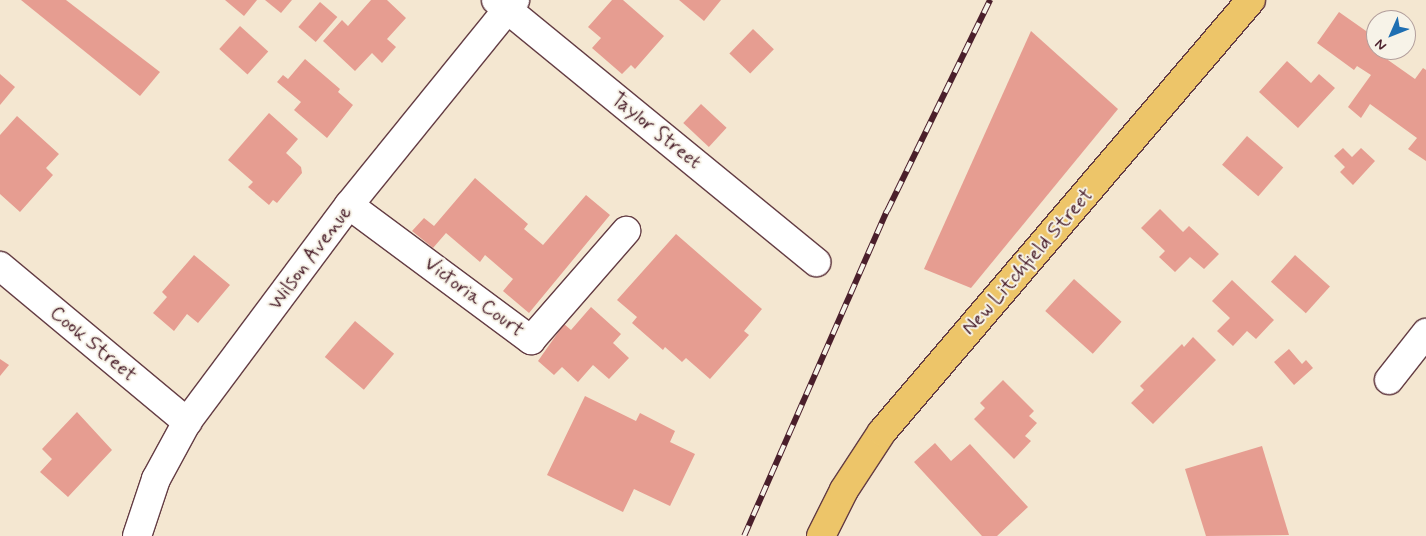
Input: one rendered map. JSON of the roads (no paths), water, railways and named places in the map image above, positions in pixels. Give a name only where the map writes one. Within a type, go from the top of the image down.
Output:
[{"type":"highway","name":"New Litchfield Street","points":[[821,536],[844,490],[882,432],[1252,0]]},
{"type":"street","name":"Wilson Avenue","points":[[138,536],[156,479],[187,422],[349,205],[506,3]]},
{"type":"street","name":"Taylor Street","points":[[506,3],[816,262]]},
{"type":"street","name":"Victoria Court","points":[[349,205],[531,340],[626,231]]},
{"type":"street","name":"Cook Street","points":[[0,266],[187,422]]},
{"type":"street","points":[[1389,380],[1426,333]]},
{"type":"railway","points":[[744,536],[887,211],[990,0]]}]
